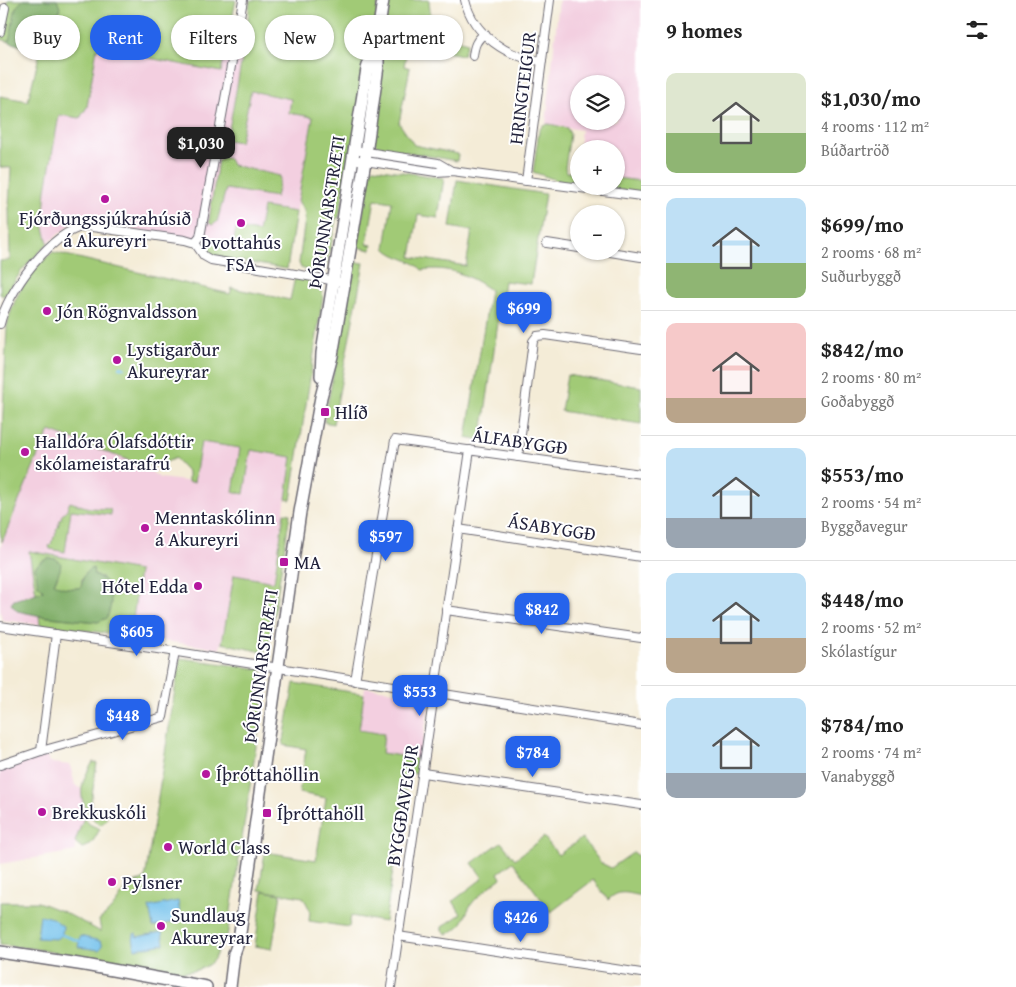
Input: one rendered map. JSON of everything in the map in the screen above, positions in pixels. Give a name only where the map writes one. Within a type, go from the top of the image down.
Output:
[{"type":"street","points":[[195,243],[200,237],[243,0]]},
{"type":"street","name":"ÞÓRUNNARSTRÆTI","points":[[381,15],[384,0]]},
{"type":"street","points":[[465,0],[472,16],[485,34],[502,49],[527,60],[542,61]]},
{"type":"street","name":"HRINGTEIGUR","points":[[526,181],[550,0]]},
{"type":"street","points":[[0,32],[4,8]]},
{"type":"street","points":[[473,56],[474,46],[485,34]]},
{"type":"street","name":"ÞÓRUNNARSTRÆTI","points":[[321,397],[322,353],[370,60]]},
{"type":"street","name":"ÞÓRUNNARSTRÆTI","points":[[230,987],[234,954],[239,940],[300,512],[321,397],[332,356],[345,283],[378,60]]},
{"type":"street","points":[[353,154],[438,164],[452,171],[641,196]]},
{"type":"street","points":[[0,318],[11,296],[27,272],[41,256],[52,245],[80,227],[85,226],[195,243],[204,256],[211,260],[345,283]]},
{"type":"street","points":[[546,243],[570,247]]},
{"type":"street","points":[[625,254],[641,257]]},
{"type":"street","points":[[518,457],[533,341],[537,336],[545,334],[641,348]]},
{"type":"street","name":"ÁLFABYGGÐ","points":[[355,680],[395,440],[641,474]]},
{"type":"street","name":"BYGGÐAVEGUR","points":[[391,987],[470,450]]},
{"type":"street","name":"ÁSABYGGÐ","points":[[458,529],[641,557]]},
{"type":"street","points":[[446,610],[641,638]]},
{"type":"street","points":[[0,626],[175,651],[641,724]]},
{"type":"street","points":[[41,752],[56,634]]},
{"type":"street","points":[[0,765],[163,717],[175,651]]},
{"type":"street","points":[[423,773],[641,805]]},
{"type":"street","points":[[398,936],[641,972]]},
{"type":"street","name":"ÞÓRUNNARSTRÆTI","points":[[237,987],[242,952],[239,940]]},
{"type":"street","points":[[0,952],[152,982],[206,987]]},
{"type":"shaded area","points":[[124,0],[236,0],[233,15],[171,15],[171,60],[242,60],[227,140],[240,142],[251,91],[291,99],[313,117],[289,254],[81,222],[71,224],[48,243],[43,224],[46,190],[59,115],[90,60],[161,60],[161,15],[116,15]]},
{"type":"shaded area","points":[[559,0],[641,0],[641,183],[625,181],[625,140],[580,140],[581,130],[625,130],[625,75],[570,75],[570,128],[546,124]]},
{"type":"shaded area","name":"Menntaskólinn á Akureyri","points":[[50,431],[141,465],[160,478],[193,482],[201,441],[292,457],[273,583],[234,575],[220,649],[132,636],[138,571],[29,551],[40,625],[2,620],[0,609],[0,548],[41,448]]},
{"type":"shaded area","points":[[365,687],[430,696],[420,759],[382,753],[359,730]]},
{"type":"shaded area","name":"Brekkuskóli","points":[[47,756],[49,761],[53,763],[70,765],[75,785],[81,789],[85,807],[84,817],[75,842],[76,851],[0,864],[0,769]]},
{"type":"green space","points":[[8,0],[236,0],[233,15],[171,15],[171,60],[224,60],[221,72],[159,60],[161,60],[161,15],[90,15],[90,60],[95,60],[87,107],[80,118],[59,115],[46,190],[43,224],[48,243],[22,270],[3,296],[0,294],[0,261],[10,260],[9,207],[11,168],[0,167],[0,96],[28,101],[38,60],[80,60],[80,15],[15,15],[15,44],[1,39]]},
{"type":"green space","points":[[23,0],[57,0],[60,8],[58,15],[15,15],[15,44],[9,42],[16,7]]},
{"type":"green space","points":[[250,0],[379,0],[376,15],[344,15],[344,60],[368,60],[339,218],[336,218],[326,265],[319,271],[301,268],[299,263],[305,219],[304,210],[298,201],[313,117],[289,113],[291,99],[251,91],[240,142],[227,140],[242,60],[255,60],[255,15],[248,15]]},
{"type":"green space","points":[[389,0],[429,0],[431,15],[387,15]]},
{"type":"green space","points":[[463,42],[467,43],[463,55]]},
{"type":"green space","points":[[381,60],[405,60],[404,66],[410,68],[399,123],[414,145],[458,154],[457,161],[379,147],[373,141],[372,129]]},
{"type":"green space","points":[[549,124],[567,128],[570,134],[565,168],[567,172],[570,172],[570,182],[533,172],[539,131],[543,125]]},
{"type":"green space","points":[[223,157],[229,159],[232,165],[280,176],[280,179],[276,197],[226,189],[217,222],[212,225],[209,223],[209,220],[218,160]]},
{"type":"green space","points":[[374,168],[444,178],[438,218],[418,215],[411,257],[466,266],[472,231],[450,227],[457,180],[545,194],[531,284],[504,281],[481,441],[466,438],[490,290],[458,273],[441,269],[422,270],[413,263],[389,252],[385,248],[392,202],[375,199],[367,244],[372,245],[371,250],[357,247],[363,216],[364,203],[362,193],[366,170]]},
{"type":"green space","points":[[625,179],[641,181],[641,193],[625,191]]},
{"type":"green space","points":[[263,207],[296,212],[287,269],[209,256],[211,241],[233,245],[236,228],[258,232]]},
{"type":"green space","name":"Lystigarður Akureyrar","points":[[53,252],[230,294],[232,288],[290,300],[295,277],[319,282],[323,296],[291,500],[286,499],[292,457],[251,450],[244,494],[233,492],[240,448],[201,442],[194,482],[188,482],[188,472],[175,458],[158,466],[141,465],[50,431],[41,448],[2,542],[0,531],[0,476],[7,326],[18,294],[24,284],[44,259]]},
{"type":"green space","points":[[355,262],[364,263],[333,424],[324,422]]},
{"type":"green space","points":[[567,375],[641,387],[641,424],[561,411]]},
{"type":"green space","points":[[70,502],[89,508],[110,509],[111,515],[71,510],[65,552],[50,549],[49,546],[56,535],[56,529],[59,526],[61,516],[66,511]]},
{"type":"green space","points":[[284,513],[290,514],[269,645],[263,652],[222,643],[234,575],[274,582]]},
{"type":"green space","points":[[29,551],[139,571],[131,636],[40,625],[39,616],[98,622],[111,605],[110,594],[109,588],[102,578],[94,575],[93,568],[82,579],[81,587],[71,588],[57,585],[54,583],[58,576],[43,588],[43,591],[36,594]]},
{"type":"green space","points":[[48,558],[56,559],[61,563],[54,583],[63,587],[81,587],[86,573],[93,568],[94,575],[108,584],[111,604],[107,618],[98,622],[41,616],[17,611],[11,604],[14,600],[43,591],[38,585],[35,567]]},
{"type":"green space","points":[[180,658],[260,669],[266,681],[227,937],[221,936],[214,959],[206,966],[195,970],[166,972],[112,965],[106,962],[30,948],[0,945],[0,902],[38,902],[64,912],[101,932],[99,920],[116,903],[128,883],[145,879]]},
{"type":"green space","points":[[294,683],[364,694],[359,730],[384,734],[382,753],[420,759],[417,774],[408,773],[385,922],[351,916],[349,927],[309,921],[310,910],[303,897],[259,890],[265,852],[316,860],[326,798],[299,793],[306,749],[283,745]]},
{"type":"green space","points":[[93,762],[97,763],[91,802],[94,810],[107,819],[101,825],[89,814],[82,794],[83,781]]},
{"type":"green space","points":[[84,817],[89,824],[100,829],[91,844],[82,848],[75,842]]},
{"type":"green space","points":[[544,837],[558,855],[582,838],[601,863],[611,868],[634,852],[641,860],[641,896],[620,893],[608,900],[593,880],[551,912],[513,862],[498,873],[501,878],[474,901],[458,928],[447,934],[442,930],[442,927],[461,914],[453,901],[483,878],[472,863],[501,842],[515,859]]},
{"type":"green space","points":[[263,891],[281,894],[272,949],[255,946]]},
{"type":"water","points":[[178,901],[181,920],[153,927],[149,907]]},
{"type":"water","points":[[40,915],[52,918],[63,926],[62,935],[56,939],[37,938]]},
{"type":"water","points":[[162,932],[164,944],[135,949],[134,934],[136,933],[137,937]]},
{"type":"water","points":[[80,936],[100,941],[102,947],[99,950],[78,947]]},
{"type":"waterway","points":[[120,367],[124,368]]},
{"type":"waterway","points":[[62,935],[79,941]]},
{"type":"place","name":"Fjórðungssjúkrahúsið á Akureyri","points":[[105,199]]},
{"type":"place","name":"Þvottahús FSA","points":[[241,223]]},
{"type":"place","name":"Jón Rögnvaldsson","points":[[47,311]]},
{"type":"place","name":"Lystigarður Akureyrar","points":[[117,360]]},
{"type":"place","name":"Hlíð","points":[[325,412]]},
{"type":"place","name":"Halldóra Ólafsdóttir skólameistarafrú","points":[[25,452]]},
{"type":"place","name":"Menntaskólinn á Akureyri","points":[[145,528]]},
{"type":"place","name":"MA","points":[[284,562]]},
{"type":"place","name":"Hótel Edda","points":[[198,586]]},
{"type":"place","name":"Íþróttahöllin","points":[[206,774]]},
{"type":"place","name":"Brekkuskóli","points":[[42,812]]},
{"type":"place","name":"Íþróttahöll","points":[[267,813]]},
{"type":"place","name":"World Class","points":[[168,847]]},
{"type":"place","name":"Pylsner","points":[[112,882]]},
{"type":"place","name":"Sundlaug Akureyrar","points":[[161,926]]}]
